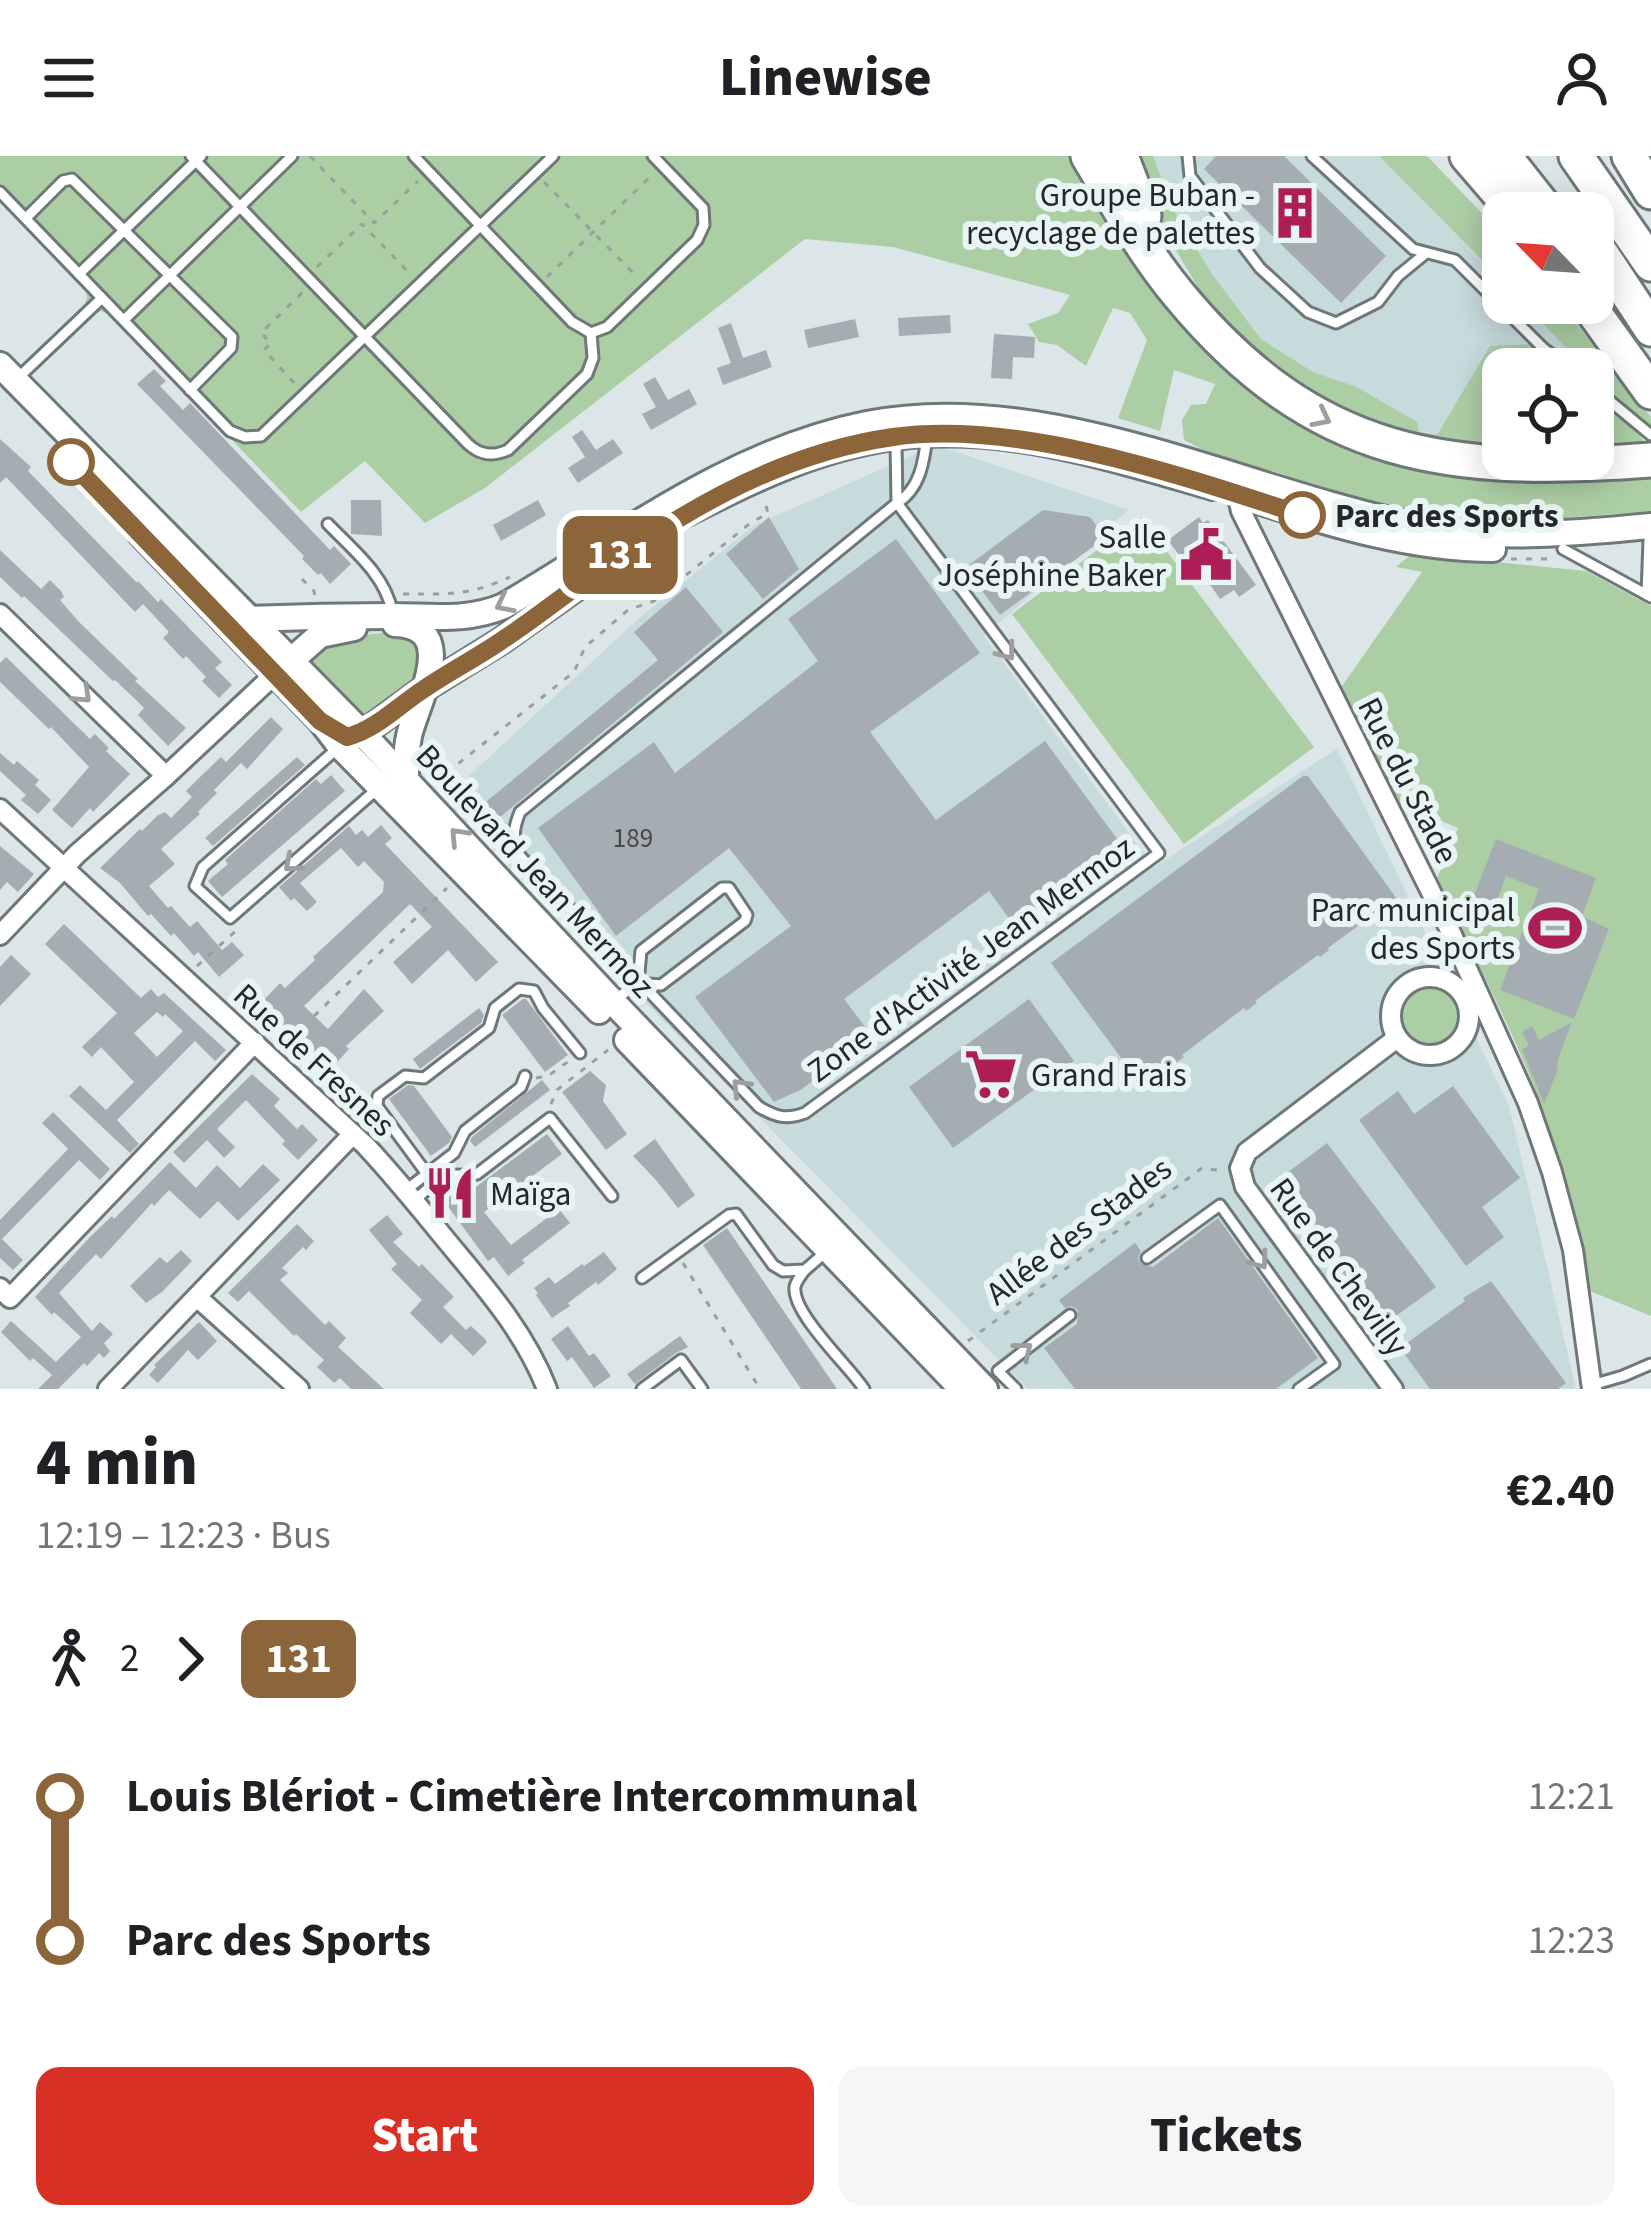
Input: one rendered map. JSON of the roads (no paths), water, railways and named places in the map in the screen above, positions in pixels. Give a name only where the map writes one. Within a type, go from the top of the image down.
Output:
[{"type":"highway","points":[[1088,156],[1169,283],[1228,349],[1300,406],[1364,437],[1444,458],[1504,465],[1651,460]]},
{"type":"highway","points":[[1121,156],[1151,232],[1228,349]]},
{"type":"highway","points":[[1467,156],[1498,192]]},
{"type":"highway","points":[[1504,156],[1533,192]]},
{"type":"highway","points":[[1533,156],[1559,192]]},
{"type":"highway","points":[[1576,156],[1651,263]]},
{"type":"highway","points":[[1629,156],[1651,192]]},
{"type":"highway","points":[[1614,273],[1651,329]]},
{"type":"highway","points":[[1614,297],[1651,344]]},
{"type":"highway","points":[[1602,324],[1651,392]]},
{"type":"main road","name":"Boulevard Jean Mermoz","points":[[5,378],[246,619],[320,721],[350,738],[380,786],[624,1037],[760,1166]]},
{"type":"main road","name":"Boulevard Jean Mermoz","points":[[5,378],[350,738],[413,787],[760,1166]]},
{"type":"main road","points":[[246,619],[484,614],[724,474],[788,447],[870,424],[912,419],[1020,421],[1147,449],[1302,515],[1400,540],[1461,549],[1563,549],[1650,536]]},
{"type":"main road","points":[[927,435],[947,424],[1020,421]]},
{"type":"main road","points":[[870,424],[895,437]]},
{"type":"main road","points":[[350,738],[685,514],[776,469],[895,437],[981,436],[1064,447],[1400,523],[1505,536],[1650,536]]},
{"type":"main road","points":[[282,668],[320,635],[391,615],[419,629],[431,646],[425,688],[409,735],[413,787]]},
{"type":"main road","points":[[760,1166],[828,1249],[962,1389]]},
{"type":"main road","points":[[760,1166],[985,1389]]},
{"type":"street","name":"Rue du Stade","points":[[1239,486],[1241,511],[1466,964],[1528,1102],[1568,1232],[1592,1387]]},
{"type":"street","points":[[0,614],[166,776]]},
{"type":"street","points":[[0,935],[64,868],[282,668]]},
{"type":"street","name":"Rue de Fresnes","points":[[0,809],[353,1134],[410,1196],[525,1340],[548,1389]]},
{"type":"street","points":[[1466,964],[1439,977],[1415,979],[1397,994],[1390,1016],[1397,1038],[1412,1051],[1430,1056],[1448,1051],[1486,1012]]},
{"type":"street","points":[[1439,977],[1461,990],[1467,1001],[1470,1014],[1463,1039]]},
{"type":"street","name":"Rue de Chevilly","points":[[1393,1389],[1242,1180],[1240,1162],[1397,1038]]},
{"type":"street","points":[[1463,1039],[1507,1056]]},
{"type":"street","points":[[0,1288],[10,1298],[255,1042]]},
{"type":"street","points":[[108,1389],[353,1134]]},
{"type":"street","points":[[196,1297],[299,1389]]},
{"type":"lane","points":[[124,320],[292,156]]},
{"type":"lane","points":[[413,156],[572,322],[591,333]]},
{"type":"lane","points":[[0,191],[230,431],[252,438],[261,436],[553,156]]},
{"type":"lane","points":[[591,333],[607,327],[698,240],[703,208],[653,156]]},
{"type":"lane","points":[[1188,156],[1190,176],[1260,268],[1307,312],[1336,323],[1378,302],[1426,253]]},
{"type":"lane","points":[[1312,156],[1413,249],[1455,260],[1544,348]]},
{"type":"lane","points":[[79,274],[196,158],[481,453],[508,450],[587,374],[593,358],[591,333]]},
{"type":"lane","points":[[26,218],[63,181],[72,179],[232,337],[231,348],[190,390]]},
{"type":"lane","points":[[5,378],[102,298]]},
{"type":"lane","points":[[1614,404],[1651,435]]},
{"type":"lane","name":"Zone d'Activité Jean Mermoz","points":[[897,503],[1159,854],[805,1114],[776,1117],[759,1107],[638,983],[520,856],[512,841],[520,812],[897,503],[910,495],[927,435]]},
{"type":"lane","points":[[895,437],[897,503]]},
{"type":"lane","points":[[328,524],[375,573],[391,615]]},
{"type":"lane","points":[[1563,549],[1649,596],[1650,536]]},
{"type":"lane","points":[[350,738],[203,868],[195,886],[230,918],[380,786]]},
{"type":"lane","points":[[612,1001],[638,983],[661,985],[745,922],[748,915],[729,888],[722,887],[641,951],[638,983]]},
{"type":"lane","points":[[427,1174],[377,1106],[378,1096],[405,1076],[424,1078],[489,1028],[495,1008],[519,989],[534,991],[580,1053]]},
{"type":"lane","points":[[410,1196],[427,1174],[454,1153],[465,1131],[524,1079]]},
{"type":"lane","points":[[410,1196],[445,1177],[477,1174],[550,1118],[612,1196]]},
{"type":"lane","points":[[1147,1258],[1220,1205],[1242,1180]]},
{"type":"lane","points":[[1220,1205],[1334,1364],[1299,1389]]},
{"type":"lane","points":[[642,1278],[736,1214],[773,1265],[784,1271],[805,1270]]},
{"type":"lane","points":[[828,1249],[805,1270],[795,1287],[796,1299],[836,1358],[865,1389]]},
{"type":"lane","points":[[1016,1389],[998,1371],[1070,1315]]},
{"type":"lane","points":[[642,1389],[682,1360],[702,1389]]},
{"type":"lane","points":[[1592,1387],[1651,1364]]},
{"type":"place","name":"Groupe Buban - recyclage de palettes","points":[[1295,213]]},
{"type":"place","name":"Parc des Sports","points":[[1302,515]]},
{"type":"place","name":"Salle Joséphine Baker","points":[[1206,555]]},
{"type":"place","name":"Parc municipal des Sports","points":[[1555,928]]},
{"type":"place","name":"Grand Frais","points":[[991,1074]]},
{"type":"place","name":"Maïga","points":[[450,1193]]}]
